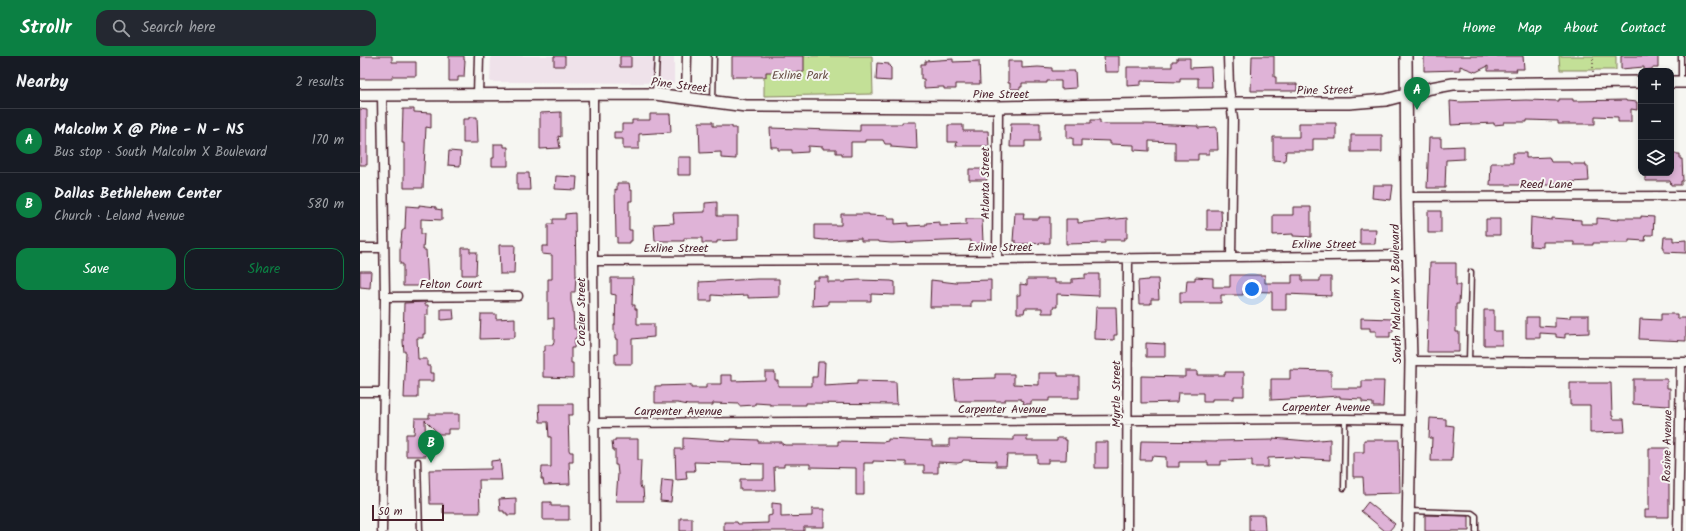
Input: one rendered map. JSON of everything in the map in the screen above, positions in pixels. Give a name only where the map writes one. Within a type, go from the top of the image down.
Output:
[{"type":"street","points":[[478,95],[479,56]]},
{"type":"street","points":[[686,98],[687,56]]},
{"type":"street","points":[[1228,56],[1232,119],[1231,256]]},
{"type":"street","name":"South Malcolm X Boulevard","points":[[1406,56],[1407,197],[1411,361],[1408,531]]},
{"type":"street","name":"Pine Street","points":[[360,95],[593,93],[655,94],[746,106],[998,107],[1230,103],[1349,103],[1386,100],[1453,84],[1638,82]]},
{"type":"street","name":"Crozier Street","points":[[593,93],[592,261],[595,531]]},
{"type":"street","points":[[382,95],[385,297],[382,531]]},
{"type":"street","name":"Atlanta Street","points":[[997,260],[998,107]]},
{"type":"street","name":"Reed Lane","points":[[1407,197],[1686,196]]},
{"type":"street","points":[[360,248],[384,248]]},
{"type":"street","name":"Exline Street","points":[[592,261],[997,260],[1408,255]]},
{"type":"street","name":"Myrtle Street","points":[[1126,531],[1128,258]]},
{"type":"street","name":"Felton Court","points":[[385,297],[518,296]]},
{"type":"street","points":[[1411,361],[1683,362]]},
{"type":"street","name":"Rosine Avenue","points":[[1678,531],[1683,362]]},
{"type":"street","points":[[360,392],[384,392]]},
{"type":"street","name":"Carpenter Avenue","points":[[593,423],[1345,419],[1410,420]]},
{"type":"lane","points":[[655,94],[657,56]]},
{"type":"lane","points":[[713,102],[714,56]]},
{"type":"lane","points":[[1679,82],[1681,56]]},
{"type":"lane","points":[[1469,362],[1471,272]]},
{"type":"lane","points":[[1344,488],[1345,419]]},
{"type":"lane","points":[[418,461],[420,531]]},
{"type":"lane","points":[[1409,511],[1472,513],[1476,516],[1476,531]]},
{"type":"path","points":[[1593,56],[1593,73]]},
{"type":"shaded area","points":[[491,56],[674,56],[674,83],[490,82]]},
{"type":"green space","name":"Exline Park","points":[[764,56],[872,56],[873,94],[764,96]]},
{"type":"green space","points":[[1559,56],[1616,56],[1616,70],[1560,70]]},
{"type":"building","points":[[360,56],[392,56],[392,62],[416,62],[416,76],[392,76],[392,79],[360,79]]},
{"type":"building","points":[[449,56],[464,56],[464,77],[458,77],[458,81],[449,81]]},
{"type":"building","points":[[554,56],[565,56],[565,66],[554,66]]},
{"type":"building","points":[[620,56],[631,56],[631,67],[620,67]]},
{"type":"building","points":[[732,56],[804,56],[804,72],[766,72],[766,77],[732,77]]},
{"type":"building","points":[[1104,56],[1119,56],[1119,72],[1105,72]]},
{"type":"building","points":[[1252,56],[1274,56],[1274,77],[1276,77],[1276,84],[1297,84],[1297,91],[1251,91]]},
{"type":"building","points":[[1424,56],[1523,56],[1524,69],[1516,69],[1517,71],[1488,71],[1488,66],[1476,72],[1460,66],[1460,70],[1424,71]]},
{"type":"building","points":[[1621,56],[1658,56],[1658,68],[1644,67],[1621,69]]},
{"type":"building","points":[[1177,58],[1190,58],[1190,68],[1211,67],[1212,87],[1198,87],[1198,78],[1180,78],[1180,82],[1141,81],[1141,85],[1127,86],[1127,67],[1172,67],[1172,61],[1177,61]]},
{"type":"building","points":[[953,59],[953,62],[979,61],[980,84],[956,84],[956,89],[944,89],[944,87],[924,88],[924,79],[921,79],[921,64],[925,64],[925,61]]},
{"type":"building","points":[[1008,61],[1022,61],[1022,68],[1038,67],[1052,68],[1052,71],[1075,71],[1076,88],[1061,89],[1061,81],[1047,81],[1047,83],[1022,83],[1022,87],[1020,87],[1020,89],[1010,89],[1010,83],[1008,83]]},
{"type":"building","points":[[877,63],[889,64],[891,68],[891,81],[876,80]]},
{"type":"building","points":[[1559,99],[1573,99],[1573,101],[1626,100],[1637,102],[1637,110],[1631,109],[1631,122],[1618,122],[1618,117],[1595,116],[1595,124],[1558,124],[1558,121],[1527,120],[1527,122],[1504,122],[1504,124],[1494,125],[1494,123],[1451,125],[1450,101],[1559,101]]},
{"type":"building","points":[[360,109],[367,110],[367,165],[360,165]]},
{"type":"building","points":[[403,109],[414,109],[414,112],[431,113],[431,128],[426,127],[423,188],[404,188],[404,143],[402,143]]},
{"type":"building","points":[[561,112],[561,137],[558,136],[560,148],[540,149],[540,113]]},
{"type":"building","points":[[650,114],[670,114],[671,132],[639,134],[639,149],[623,149],[623,139],[614,139],[614,132],[622,132],[622,124],[632,124],[632,120],[650,120]]},
{"type":"building","points":[[469,117],[477,117],[478,143],[463,143],[463,119],[469,119]]},
{"type":"building","points":[[1091,120],[1100,120],[1100,123],[1105,124],[1198,126],[1198,128],[1217,127],[1218,150],[1209,150],[1209,154],[1198,154],[1198,160],[1175,160],[1175,142],[1149,141],[1149,151],[1134,150],[1134,145],[1110,144],[1110,141],[1081,140],[1081,146],[1073,146],[1073,138],[1067,138],[1067,123],[1091,123]]},
{"type":"building","points":[[699,122],[713,122],[713,126],[732,126],[732,128],[736,128],[736,159],[721,158],[721,152],[700,153]]},
{"type":"building","points":[[902,122],[916,122],[917,149],[891,147],[891,144],[885,144],[883,140],[851,142],[851,156],[842,156],[842,153],[836,153],[836,149],[823,149],[823,147],[808,146],[808,152],[792,153],[792,150],[778,150],[778,147],[771,147],[770,128],[860,131],[860,124],[902,124]]},
{"type":"building","points":[[1011,123],[1040,123],[1040,141],[1025,141],[1025,147],[1010,147]]},
{"type":"building","points":[[1299,123],[1336,123],[1336,139],[1313,139],[1313,151],[1286,151],[1285,161],[1273,160],[1273,137],[1299,137]]},
{"type":"building","points":[[948,125],[963,125],[963,131],[988,131],[989,146],[956,146],[957,142],[948,142]]},
{"type":"building","points":[[1351,135],[1382,135],[1382,152],[1351,152]]},
{"type":"building","points":[[1429,138],[1441,138],[1441,147],[1464,146],[1464,159],[1446,160],[1445,188],[1427,188]]},
{"type":"building","points":[[494,144],[504,144],[504,147],[508,147],[508,166],[492,166],[492,158],[494,158]]},
{"type":"building","points":[[449,151],[461,152],[460,166],[448,165]]},
{"type":"building","points":[[1513,153],[1526,153],[1526,158],[1549,157],[1551,162],[1586,164],[1586,167],[1588,167],[1589,181],[1551,183],[1551,185],[1538,185],[1538,183],[1520,185],[1490,185],[1491,163],[1513,163]]},
{"type":"building","points":[[1674,154],[1680,154],[1680,159],[1682,159],[1683,181],[1681,181],[1681,185],[1671,185],[1670,181],[1645,181],[1645,176],[1674,176]]},
{"type":"building","points":[[678,157],[691,157],[691,175],[678,175]]},
{"type":"building","points":[[969,169],[987,169],[987,180],[969,180]]},
{"type":"building","points":[[517,173],[529,173],[530,190],[517,190]]},
{"type":"building","points":[[556,176],[577,177],[576,190],[555,189]]},
{"type":"building","points":[[617,183],[629,183],[630,190],[632,190],[632,201],[629,201],[629,230],[632,230],[632,241],[630,241],[630,243],[617,243],[615,189],[617,190]]},
{"type":"building","points":[[1373,185],[1393,185],[1391,200],[1372,198]]},
{"type":"building","points":[[717,202],[717,216],[738,216],[738,240],[717,241],[717,243],[702,243],[702,238],[684,238],[684,241],[655,241],[654,224],[674,223],[673,213],[705,212],[705,203]]},
{"type":"building","points":[[419,205],[436,207],[436,209],[442,210],[442,220],[421,219],[421,234],[424,234],[423,250],[426,250],[428,286],[403,286],[403,264],[400,264],[400,250],[402,231],[405,229],[406,206],[419,207]]},
{"type":"building","points":[[1293,207],[1311,207],[1311,237],[1293,236],[1293,234],[1273,235],[1273,215],[1293,215]]},
{"type":"building","points":[[1207,210],[1221,210],[1222,230],[1207,230]]},
{"type":"building","points":[[1428,211],[1441,211],[1441,233],[1428,233]]},
{"type":"building","points":[[575,213],[576,276],[575,292],[571,292],[571,301],[574,329],[577,329],[577,338],[575,338],[574,348],[571,348],[573,378],[543,377],[543,351],[545,351],[545,345],[553,345],[554,342],[554,318],[548,319],[548,279],[552,279],[552,255],[542,254],[542,246],[548,246],[548,224],[553,224],[553,219],[565,219],[565,214]]},
{"type":"building","points":[[1015,213],[1024,213],[1023,219],[1050,217],[1050,243],[1016,244],[1016,241],[1013,241]]},
{"type":"building","points":[[841,214],[888,216],[888,219],[895,219],[895,224],[908,223],[908,226],[926,225],[926,223],[940,222],[940,226],[966,225],[966,219],[982,219],[983,242],[980,242],[980,244],[971,244],[971,240],[891,243],[861,241],[861,238],[815,239],[815,225],[841,225]]},
{"type":"building","points":[[1641,216],[1654,217],[1653,235],[1646,235],[1645,241],[1629,240],[1629,243],[1593,243],[1593,245],[1574,245],[1574,242],[1543,242],[1543,247],[1530,246],[1531,217],[1552,220],[1552,218],[1581,220],[1581,224],[1597,224],[1597,218],[1619,220],[1619,218],[1641,218]]},
{"type":"building","points":[[1127,218],[1127,238],[1124,238],[1124,240],[1105,240],[1105,243],[1066,244],[1066,219],[1078,219],[1078,223]]},
{"type":"building","points":[[1486,219],[1500,219],[1500,235],[1486,235]]},
{"type":"building","points":[[1360,229],[1376,229],[1375,244],[1360,244]]},
{"type":"building","points":[[1664,237],[1673,237],[1673,241],[1686,240],[1686,253],[1664,252]]},
{"type":"building","points":[[499,245],[515,245],[514,274],[500,274]]},
{"type":"building","points":[[462,248],[470,248],[470,252],[477,252],[476,275],[462,275]]},
{"type":"building","points":[[1430,263],[1456,263],[1456,285],[1460,285],[1459,304],[1456,304],[1456,332],[1459,332],[1459,352],[1427,352]]},
{"type":"building","points":[[360,271],[371,271],[370,288],[360,287]]},
{"type":"building","points":[[1085,274],[1099,274],[1099,296],[1057,294],[1057,307],[1053,307],[1053,313],[1042,313],[1042,308],[1025,308],[1024,313],[1017,313],[1017,295],[1020,295],[1020,284],[1027,285],[1027,279],[1055,279],[1055,283],[1072,283],[1072,279],[1085,278]]},
{"type":"building","points":[[1230,275],[1265,275],[1265,283],[1292,283],[1292,275],[1302,275],[1302,281],[1320,281],[1320,277],[1331,277],[1331,296],[1286,294],[1286,310],[1272,310],[1272,292],[1243,291],[1243,295],[1221,295],[1221,303],[1180,303],[1180,292],[1186,292],[1187,280],[1195,280],[1195,277],[1213,278],[1213,287],[1230,287]]},
{"type":"building","points":[[818,277],[828,277],[828,282],[859,280],[891,281],[895,282],[895,295],[871,294],[871,301],[828,301],[828,305],[812,306],[813,280],[818,280]]},
{"type":"building","points":[[611,278],[633,278],[632,305],[635,305],[635,309],[637,309],[637,324],[654,324],[654,337],[632,339],[632,364],[615,364],[615,354],[617,354],[617,339],[615,339],[614,333],[616,295],[611,294]]},
{"type":"building","points":[[779,279],[779,297],[748,298],[748,295],[712,295],[712,301],[699,301],[699,282]]},
{"type":"building","points":[[1158,279],[1159,299],[1151,299],[1151,304],[1139,304],[1138,281]]},
{"type":"building","points":[[931,280],[956,283],[956,281],[991,280],[991,301],[971,301],[971,307],[930,307]]},
{"type":"building","points":[[425,302],[425,305],[428,305],[428,315],[425,315],[425,334],[423,334],[423,338],[417,338],[418,359],[427,359],[427,366],[430,366],[430,373],[434,373],[434,381],[418,381],[418,398],[404,398],[406,352],[404,352],[403,342],[404,303]]},
{"type":"building","points":[[1096,307],[1116,307],[1117,335],[1114,335],[1114,340],[1094,339]]},
{"type":"building","points":[[441,309],[453,309],[454,319],[441,320]]},
{"type":"building","points":[[1484,310],[1494,310],[1494,331],[1502,331],[1502,345],[1484,345]]},
{"type":"building","points":[[481,314],[496,314],[496,319],[515,318],[515,337],[480,339]]},
{"type":"building","points":[[1661,314],[1677,314],[1677,318],[1686,318],[1686,341],[1639,339],[1640,319],[1661,320]]},
{"type":"building","points":[[1570,315],[1589,315],[1589,333],[1565,334],[1565,338],[1556,337],[1556,334],[1540,333],[1540,338],[1526,338],[1526,317],[1539,317],[1539,326],[1555,327],[1555,317],[1570,318]]},
{"type":"building","points":[[1361,318],[1393,319],[1393,332],[1390,332],[1390,337],[1376,337],[1376,331],[1370,331],[1370,328],[1361,328]]},
{"type":"building","points":[[1146,343],[1165,344],[1165,357],[1146,357]]},
{"type":"building","points":[[818,362],[825,362],[824,386],[857,384],[857,381],[896,382],[897,404],[806,403],[806,405],[770,405],[755,403],[755,405],[739,406],[739,404],[713,403],[713,405],[688,405],[678,403],[655,403],[655,386],[691,385],[691,388],[706,388],[706,384],[721,384],[721,375],[732,375],[732,381],[765,380],[765,372],[775,372],[775,380],[778,380],[778,386],[812,386],[812,377],[817,377]]},
{"type":"building","points":[[1290,370],[1331,371],[1331,388],[1362,388],[1362,381],[1384,381],[1383,407],[1373,407],[1373,403],[1362,402],[1362,399],[1340,398],[1340,396],[1271,400],[1271,379],[1290,379]]},
{"type":"building","points":[[1185,371],[1197,371],[1197,375],[1225,375],[1225,372],[1244,372],[1244,396],[1234,396],[1234,399],[1212,399],[1212,402],[1203,402],[1203,393],[1178,393],[1177,402],[1141,403],[1141,376],[1185,377]]},
{"type":"building","points":[[1039,373],[1058,373],[1058,376],[1079,376],[1079,398],[1049,398],[1049,401],[1031,401],[1031,404],[1023,404],[1024,401],[1021,399],[1005,399],[1005,401],[956,401],[954,379],[995,378],[995,374],[1014,374],[1014,384],[1039,385]]},
{"type":"building","points":[[1633,379],[1667,379],[1667,388],[1670,388],[1670,406],[1633,404]]},
{"type":"building","points":[[1570,383],[1611,383],[1612,416],[1613,419],[1624,419],[1625,432],[1590,433],[1590,405],[1570,405]]},
{"type":"building","points":[[539,404],[573,404],[573,415],[568,415],[569,450],[570,452],[573,452],[573,462],[569,462],[570,484],[544,485],[543,479],[541,479],[542,467],[551,467],[551,437],[549,437],[548,422],[540,422]]},
{"type":"building","points":[[429,414],[459,414],[459,429],[448,429],[448,434],[439,434],[425,420],[426,456],[406,456],[406,434],[414,434],[415,418],[429,418]]},
{"type":"building","points":[[1430,418],[1446,419],[1446,425],[1454,426],[1451,461],[1431,461],[1432,438],[1429,438]]},
{"type":"building","points":[[1014,436],[1027,436],[1027,441],[1057,441],[1057,438],[1065,438],[1065,440],[1067,440],[1066,460],[1048,460],[1048,463],[1037,463],[1037,455],[1007,455],[1006,466],[996,466],[996,461],[963,460],[962,462],[958,463],[938,462],[938,473],[924,473],[924,465],[906,465],[906,462],[873,461],[873,463],[864,463],[864,495],[856,495],[856,468],[810,467],[810,464],[784,464],[784,467],[774,467],[775,490],[740,490],[740,479],[764,479],[764,464],[694,462],[695,471],[686,471],[687,479],[676,480],[675,449],[683,449],[683,438],[731,441],[731,439],[758,440],[758,442],[782,442],[782,444],[785,445],[838,445],[838,441],[883,442],[888,441],[888,439],[932,441],[932,446],[949,446],[949,439],[1014,440]]},
{"type":"building","points":[[1273,438],[1308,441],[1330,439],[1330,460],[1294,457],[1268,458],[1268,467],[1252,467],[1252,460],[1221,461],[1221,465],[1208,465],[1208,462],[1179,462],[1179,467],[1166,467],[1166,457],[1152,456],[1151,460],[1140,460],[1141,441],[1217,442],[1273,440]]},
{"type":"building","points":[[615,439],[638,439],[638,460],[641,460],[640,485],[641,488],[643,488],[644,501],[616,501],[618,474],[617,465],[615,465],[615,450],[613,450],[612,441],[615,441]]},
{"type":"building","points":[[1364,440],[1399,440],[1400,493],[1364,494],[1363,477],[1353,477],[1353,452],[1364,452]]},
{"type":"building","points":[[1095,442],[1108,442],[1108,468],[1095,468]]},
{"type":"building","points":[[1649,448],[1669,448],[1669,517],[1645,517],[1645,510],[1649,510]]},
{"type":"building","points":[[500,460],[502,480],[479,480],[480,513],[443,513],[443,504],[430,504],[429,470],[491,469],[491,461]]},
{"type":"building","points":[[662,480],[673,481],[671,502],[660,501]]},
{"type":"building","points":[[516,498],[516,515],[507,515],[504,511],[500,511],[499,499]]},
{"type":"building","points":[[543,502],[551,502],[551,506],[569,506],[569,520],[543,520]]},
{"type":"building","points":[[1368,502],[1395,524],[1389,531],[1385,531],[1361,511]]},
{"type":"building","points":[[772,503],[781,504],[781,517],[812,516],[812,509],[824,509],[824,527],[804,527],[804,531],[724,531],[724,522],[737,522],[738,524],[768,523],[768,516],[772,515]]},
{"type":"building","points":[[1249,515],[1264,515],[1265,531],[1249,531]]},
{"type":"building","points":[[1425,515],[1469,516],[1469,531],[1425,531]]},
{"type":"building","points":[[680,518],[692,518],[692,531],[680,531]]},
{"type":"place","name":"Malcolm X @ Pine - N - NS","points":[[1417,110]]},
{"type":"place","name":"Dallas Bethlehem Center","points":[[431,463]]}]
